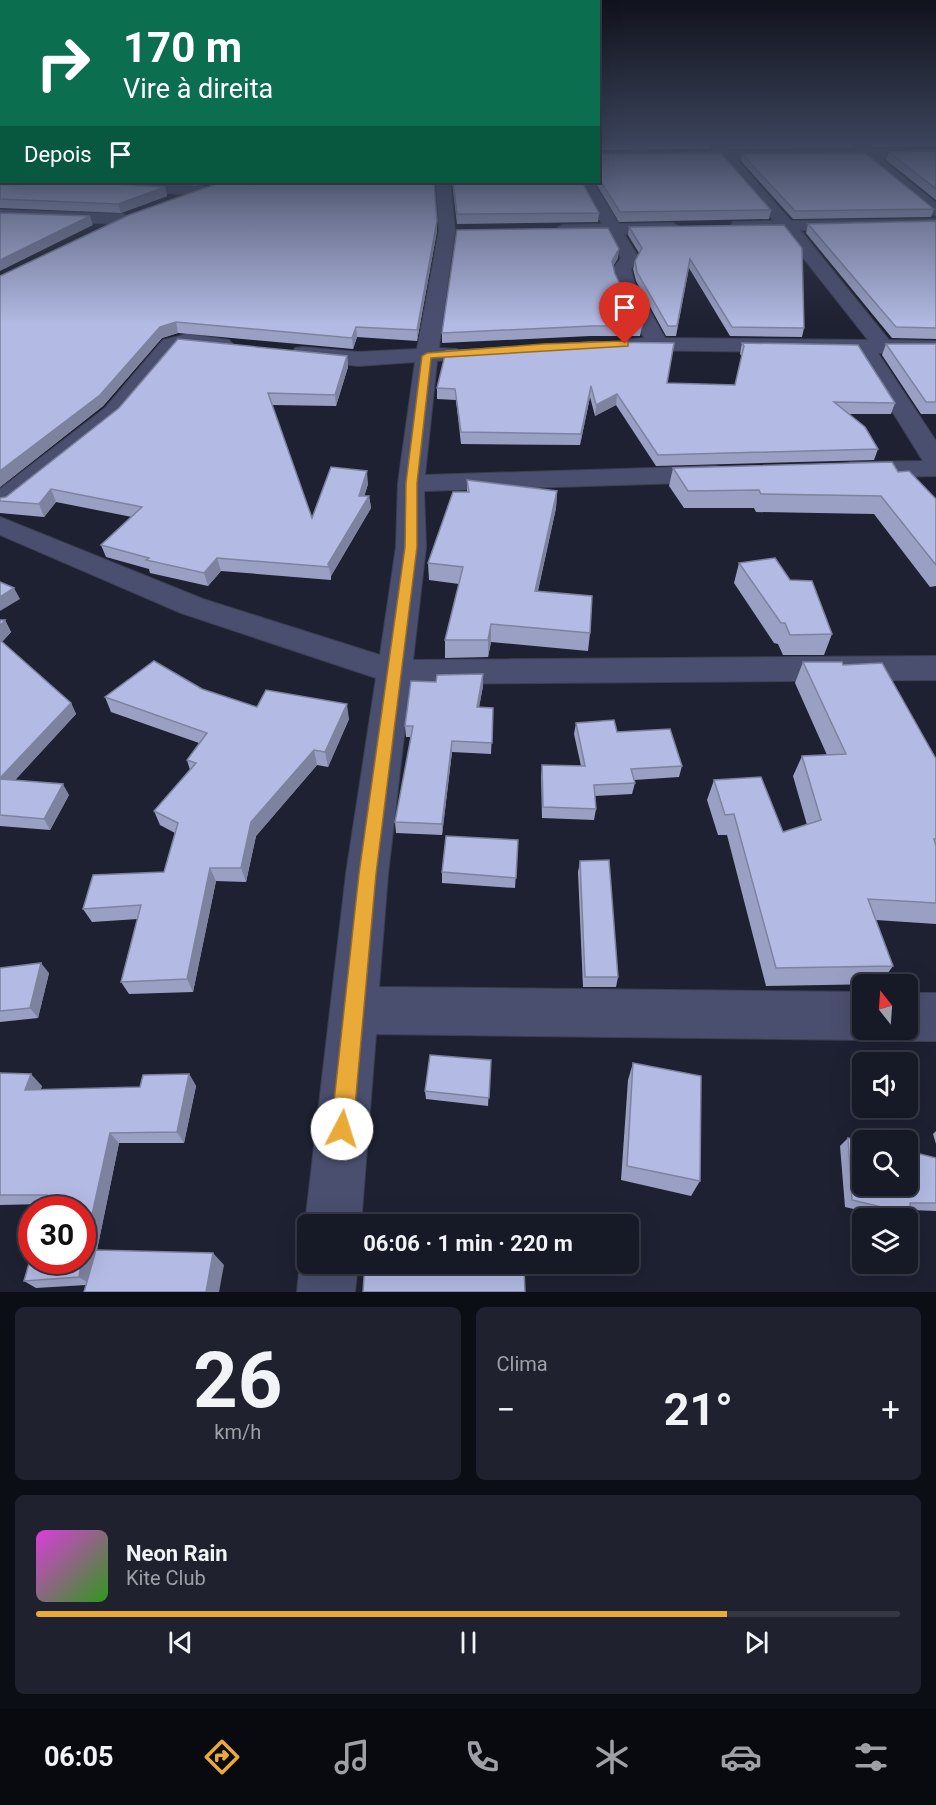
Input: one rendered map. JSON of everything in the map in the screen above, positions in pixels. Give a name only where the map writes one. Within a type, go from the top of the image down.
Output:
[{"type":"street","points":[[334,1214],[367,874],[411,547],[411,483],[427,356],[458,231],[449,203]]},
{"type":"street","points":[[599,203],[630,258],[622,269],[626,282],[658,345]]},
{"type":"street","points":[[766,203],[811,252],[873,346],[936,461]]},
{"type":"street","points":[[0,215],[129,217],[96,232]]},
{"type":"street","points":[[728,226],[936,224]]},
{"type":"street","points":[[547,230],[694,227]]},
{"type":"street","points":[[244,347],[187,340],[170,344],[113,413],[3,524],[192,606],[394,672],[936,668]]},
{"type":"street","points":[[613,344],[936,347]]},
{"type":"street","points":[[279,351],[358,359],[473,352]]},
{"type":"street","points":[[829,471],[936,468]]},
{"type":"street","points":[[411,483],[745,473]]},
{"type":"street","points":[[354,1010],[852,1016]]},
{"type":"street","points":[[918,1017],[936,1017]]},
{"type":"street","points":[[326,1292],[328,1274]]},
{"type":"building","points":[[162,203],[436,203],[437,221],[417,330],[356,327],[352,338],[176,322],[160,327],[100,395],[0,471],[0,276],[129,215]]},
{"type":"building","points":[[456,203],[594,203],[599,213],[457,214]]},
{"type":"building","points":[[615,203],[765,203],[771,210],[620,212]]},
{"type":"building","points":[[788,203],[927,203],[934,209],[795,211]]},
{"type":"building","points":[[0,213],[90,216],[0,260]]},
{"type":"building","points":[[936,221],[936,328],[896,327],[808,224]]},
{"type":"building","points":[[784,225],[802,248],[804,328],[732,327],[690,259],[677,326],[668,326],[637,272],[635,261],[642,248],[629,227]]},
{"type":"building","points":[[608,228],[619,249],[612,261],[615,274],[642,326],[442,333],[457,230]]},
{"type":"building","points":[[178,339],[347,356],[335,395],[268,393],[312,518],[331,467],[367,471],[359,496],[369,496],[328,564],[329,567],[217,558],[204,573],[146,560],[149,558],[101,545],[142,507],[51,489],[39,504],[0,501],[0,498],[6,497],[119,408]]},
{"type":"building","points":[[591,342],[674,343],[667,383],[735,385],[744,346],[742,343],[858,345],[895,403],[834,402],[865,427],[878,449],[658,455],[617,394],[596,405],[591,386],[581,434],[461,432],[455,389],[437,388],[446,351]]},
{"type":"building","points":[[886,344],[936,344],[936,402],[926,402]]},
{"type":"building","points":[[892,462],[898,472],[909,471],[936,499],[936,565],[881,496],[761,494],[759,490],[688,491],[673,468]]},
{"type":"building","points":[[467,480],[557,491],[535,591],[592,596],[590,633],[491,624],[488,640],[445,640],[463,567],[428,563],[453,492],[469,492]]},
{"type":"building","points":[[775,558],[790,580],[812,581],[832,634],[790,635],[785,623],[781,623],[739,563]]},
{"type":"building","points":[[0,582],[14,588],[0,597]]},
{"type":"building","points":[[0,640],[71,703],[0,778]]},
{"type":"building","points":[[154,661],[202,689],[257,707],[266,690],[347,704],[325,752],[314,750],[251,822],[241,868],[210,868],[187,979],[121,982],[141,905],[83,909],[93,875],[164,872],[178,823],[154,811],[196,763],[187,760],[207,733],[105,697]]},
{"type":"building","points":[[803,662],[842,662],[843,665],[882,663],[936,759],[936,839],[934,839],[936,903],[868,899],[893,966],[776,968],[734,814],[725,815],[714,780],[761,777],[783,832],[821,820],[802,756],[846,754]]},
{"type":"building","points":[[483,674],[477,707],[493,708],[492,743],[452,741],[442,824],[395,822],[413,726],[405,726],[411,681],[436,682],[437,675]]},
{"type":"building","points":[[614,720],[617,732],[670,729],[682,766],[631,769],[635,783],[594,785],[596,809],[543,807],[542,765],[585,766],[576,723]]},
{"type":"building","points":[[0,779],[63,784],[44,819],[0,815]]},
{"type":"building","points":[[446,836],[518,840],[516,878],[442,872]]},
{"type":"building","points":[[609,860],[618,977],[585,977],[580,861]]},
{"type":"building","points":[[41,963],[30,1008],[0,1011],[0,968]]},
{"type":"building","points":[[430,1055],[491,1060],[489,1098],[425,1091]]},
{"type":"building","points":[[633,1063],[701,1076],[700,1181],[627,1166]]},
{"type":"building","points":[[0,1073],[31,1074],[25,1090],[140,1087],[143,1075],[189,1074],[177,1132],[110,1133],[96,1196],[0,1195]]},
{"type":"building","points":[[848,1138],[852,1139],[852,1196],[918,1196],[918,1154],[936,1158],[936,1203],[910,1203],[910,1208],[886,1208],[852,1200]]},
{"type":"building","points":[[96,1250],[213,1253],[206,1292],[84,1292],[89,1274],[96,1274]]},
{"type":"building","points":[[26,1274],[80,1274],[79,1277],[24,1281]]},
{"type":"building","points":[[364,1274],[524,1274],[525,1292],[363,1292]]},
{"type":"route","points":[[342,1129],[367,874],[411,547],[411,483],[427,356],[590,344],[625,344]]}]
